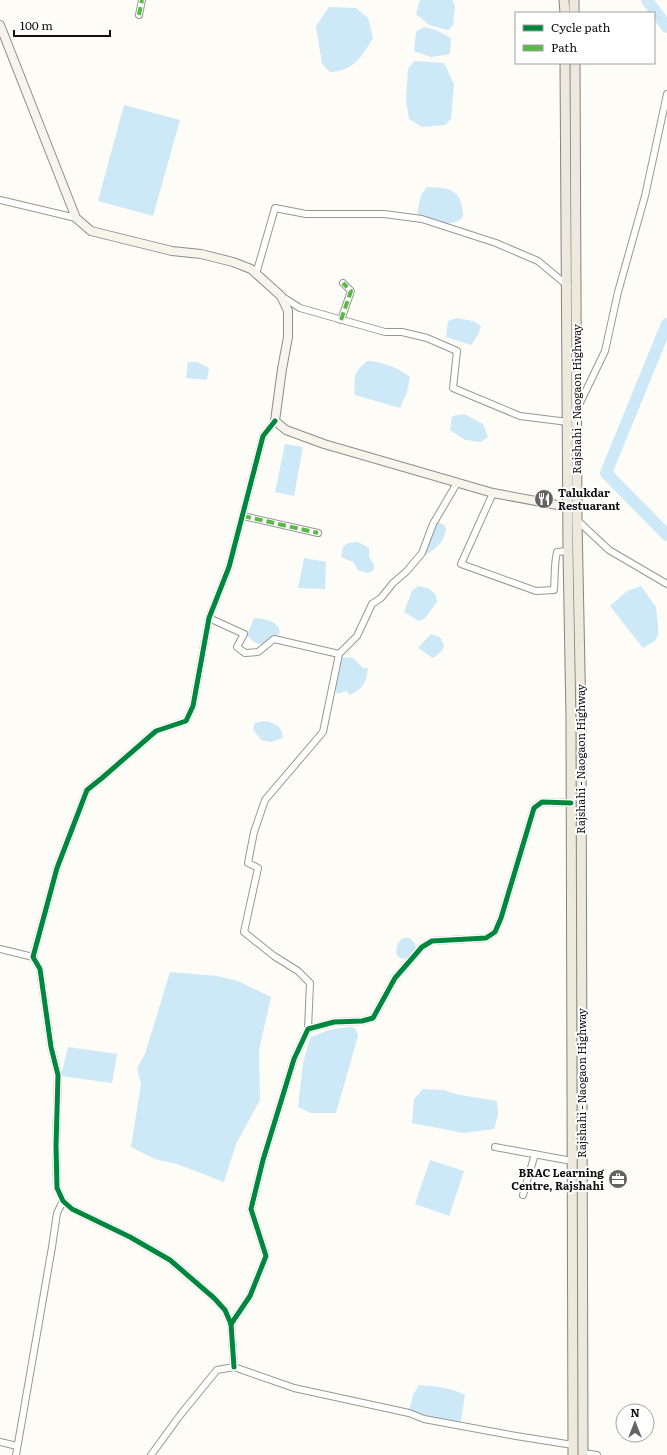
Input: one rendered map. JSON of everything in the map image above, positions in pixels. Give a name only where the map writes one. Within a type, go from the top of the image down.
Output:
[{"type":"main road","points":[[564,0],[565,12]]},
{"type":"main road","points":[[574,0],[574,12]]},
{"type":"main road","points":[[0,25],[76,218],[91,231],[172,251],[201,254],[232,262],[251,269],[281,296],[288,311],[288,337],[275,421],[286,430],[324,444],[493,493],[568,507]]},
{"type":"main road","name":"Rajshahi - Naogaon Highway","points":[[565,64],[571,130],[573,385],[568,422],[573,1455]]},
{"type":"main road","name":"Rajshahi - Naogaon Highway","points":[[575,64],[571,130],[568,286],[573,385],[577,408],[577,520],[581,720],[583,1454]]},
{"type":"main road","points":[[569,606],[579,605]]},
{"type":"main road","points":[[573,1387],[582,1386]]},
{"type":"street","points":[[139,15],[142,0]]},
{"type":"street","points":[[577,408],[605,350],[618,292],[645,196],[667,94]]},
{"type":"street","points":[[0,200],[76,218]]},
{"type":"street","points":[[256,274],[275,208],[306,214],[384,214],[422,219],[496,243],[538,261],[568,286]]},
{"type":"street","points":[[341,320],[351,291],[343,283]]},
{"type":"street","points":[[281,296],[300,308],[385,332],[402,332],[427,338],[457,351],[453,388],[520,416],[568,422]]},
{"type":"street","points":[[234,1367],[231,1324],[225,1310],[214,1298],[170,1260],[130,1237],[72,1209],[63,1201],[57,1188],[56,1146],[58,1075],[45,1013],[40,969],[33,957],[57,868],[86,790],[156,731],[186,721],[193,706],[208,618],[229,567],[263,436],[275,421]]},
{"type":"street","points":[[231,1324],[250,1296],[266,1256],[251,1209],[263,1160],[294,1059],[308,1029],[310,983],[298,971],[274,956],[244,932],[258,868],[248,863],[254,832],[265,800],[323,732],[339,654],[357,636],[372,604],[381,598],[393,583],[407,571],[422,553],[433,524],[457,483]]},
{"type":"street","points":[[493,493],[461,564],[536,591],[554,590],[555,559],[557,552],[568,551]]},
{"type":"street","points":[[243,516],[318,533]]},
{"type":"street","points":[[577,520],[610,550],[667,584]]},
{"type":"street","points":[[208,618],[244,634],[237,647],[246,654],[258,652],[274,639],[339,654]]},
{"type":"street","points":[[308,1029],[334,1022],[362,1021],[373,1018],[395,978],[422,947],[432,941],[486,938],[494,932],[501,918],[534,808],[542,802],[571,803]]},
{"type":"street","points":[[0,949],[33,957]]},
{"type":"street","points":[[495,1146],[572,1161]]},
{"type":"street","points":[[523,1195],[535,1154]]},
{"type":"street","points":[[16,1455],[57,1213],[63,1201]]},
{"type":"street","points":[[151,1455],[176,1420],[217,1370],[234,1367],[294,1388],[409,1413],[424,1419],[573,1445]]},
{"type":"street","points":[[0,1442],[17,1446]]},
{"type":"street","points":[[583,1454],[597,1455]]},
{"type":"water","points":[[420,0],[452,0],[455,6],[453,25],[448,30],[429,25],[416,14]]},
{"type":"water","points":[[329,7],[356,8],[368,18],[373,38],[365,51],[351,66],[338,71],[330,72],[322,64],[316,26]]},
{"type":"water","points":[[424,27],[436,30],[451,38],[450,54],[431,57],[414,51],[416,32]]},
{"type":"water","points":[[414,61],[444,63],[454,84],[451,119],[445,125],[422,127],[409,119],[406,100],[408,69]]},
{"type":"water","points":[[124,105],[180,120],[153,216],[98,201]]},
{"type":"water","points":[[427,187],[443,188],[454,192],[460,201],[463,217],[452,223],[441,223],[417,214],[421,195]]},
{"type":"water","points":[[457,318],[473,321],[481,326],[479,333],[471,345],[446,337],[448,321]]},
{"type":"water","points":[[367,361],[378,362],[390,366],[410,377],[407,392],[400,408],[355,395],[355,376],[362,365]]},
{"type":"water","points":[[188,362],[197,362],[209,368],[207,380],[186,378]]},
{"type":"water","points":[[464,414],[483,424],[488,437],[481,442],[465,440],[450,430],[452,416]]},
{"type":"water","points":[[285,444],[303,447],[294,496],[275,492]]},
{"type":"water","points":[[438,522],[444,525],[446,529],[445,534],[436,548],[424,555],[424,540]]},
{"type":"water","points":[[358,542],[369,548],[369,557],[374,565],[374,570],[368,573],[358,570],[353,562],[341,557],[343,547],[348,543]]},
{"type":"water","points":[[304,558],[326,562],[325,589],[298,588]]},
{"type":"water","points":[[418,586],[428,588],[436,595],[437,602],[425,618],[419,621],[404,612],[412,591]]},
{"type":"water","points":[[641,586],[656,607],[658,625],[658,635],[655,641],[643,648],[610,606],[627,591]]},
{"type":"water","points":[[254,618],[271,621],[277,626],[280,633],[262,645],[254,642],[247,635]]},
{"type":"water","points":[[431,634],[440,637],[444,645],[442,651],[433,658],[418,648]]},
{"type":"water","points":[[342,657],[353,658],[363,668],[368,668],[365,682],[361,688],[350,695],[346,691],[337,694],[336,690],[336,676]]},
{"type":"water","points":[[263,721],[271,722],[277,725],[281,730],[283,738],[271,742],[261,740],[253,729],[255,723]]},
{"type":"water","points":[[403,938],[410,938],[415,944],[416,948],[409,957],[403,959],[397,956],[396,948]]},
{"type":"water","points":[[170,972],[217,976],[238,981],[271,997],[259,1050],[260,1100],[236,1144],[224,1182],[177,1164],[155,1159],[131,1147],[141,1084],[137,1068],[145,1054]]},
{"type":"water","points":[[351,1027],[356,1029],[358,1036],[336,1113],[311,1113],[298,1107],[303,1063],[310,1038],[329,1030]]},
{"type":"water","points":[[68,1047],[117,1054],[112,1083],[61,1076]]},
{"type":"water","points":[[423,1089],[443,1090],[460,1095],[497,1101],[498,1114],[494,1129],[463,1133],[412,1123],[414,1099]]},
{"type":"water","points":[[430,1160],[464,1171],[449,1216],[415,1204]]},
{"type":"water","points":[[419,1385],[443,1388],[465,1395],[461,1421],[450,1423],[409,1411],[413,1395]]},
{"type":"waterway","points":[[647,0],[667,27]]},
{"type":"waterway","points":[[667,324],[606,473],[667,535]]},
{"type":"marked path","points":[[139,15],[142,0]]},
{"type":"marked path","points":[[341,320],[351,291],[343,283]]},
{"type":"marked path","points":[[243,516],[318,533]]},
{"type":"cycle path","points":[[234,1367],[231,1324],[225,1310],[214,1298],[170,1260],[130,1237],[72,1209],[63,1201],[57,1188],[56,1146],[58,1075],[51,1047],[40,969],[33,957],[57,868],[87,790],[156,731],[186,721],[193,706],[209,618],[229,567],[263,436],[275,421]]},
{"type":"cycle path","points":[[231,1324],[250,1296],[266,1256],[251,1209],[263,1160],[294,1059],[308,1029],[334,1022],[362,1021],[373,1018],[395,978],[422,947],[432,941],[486,938],[495,932],[501,918],[534,808],[542,802],[571,803]]},
{"type":"place","name":"Talukdar Restuarant","points":[[544,499]]},
{"type":"place","name":"BRAC Learning Centre, Rajshahi","points":[[618,1179]]}]
